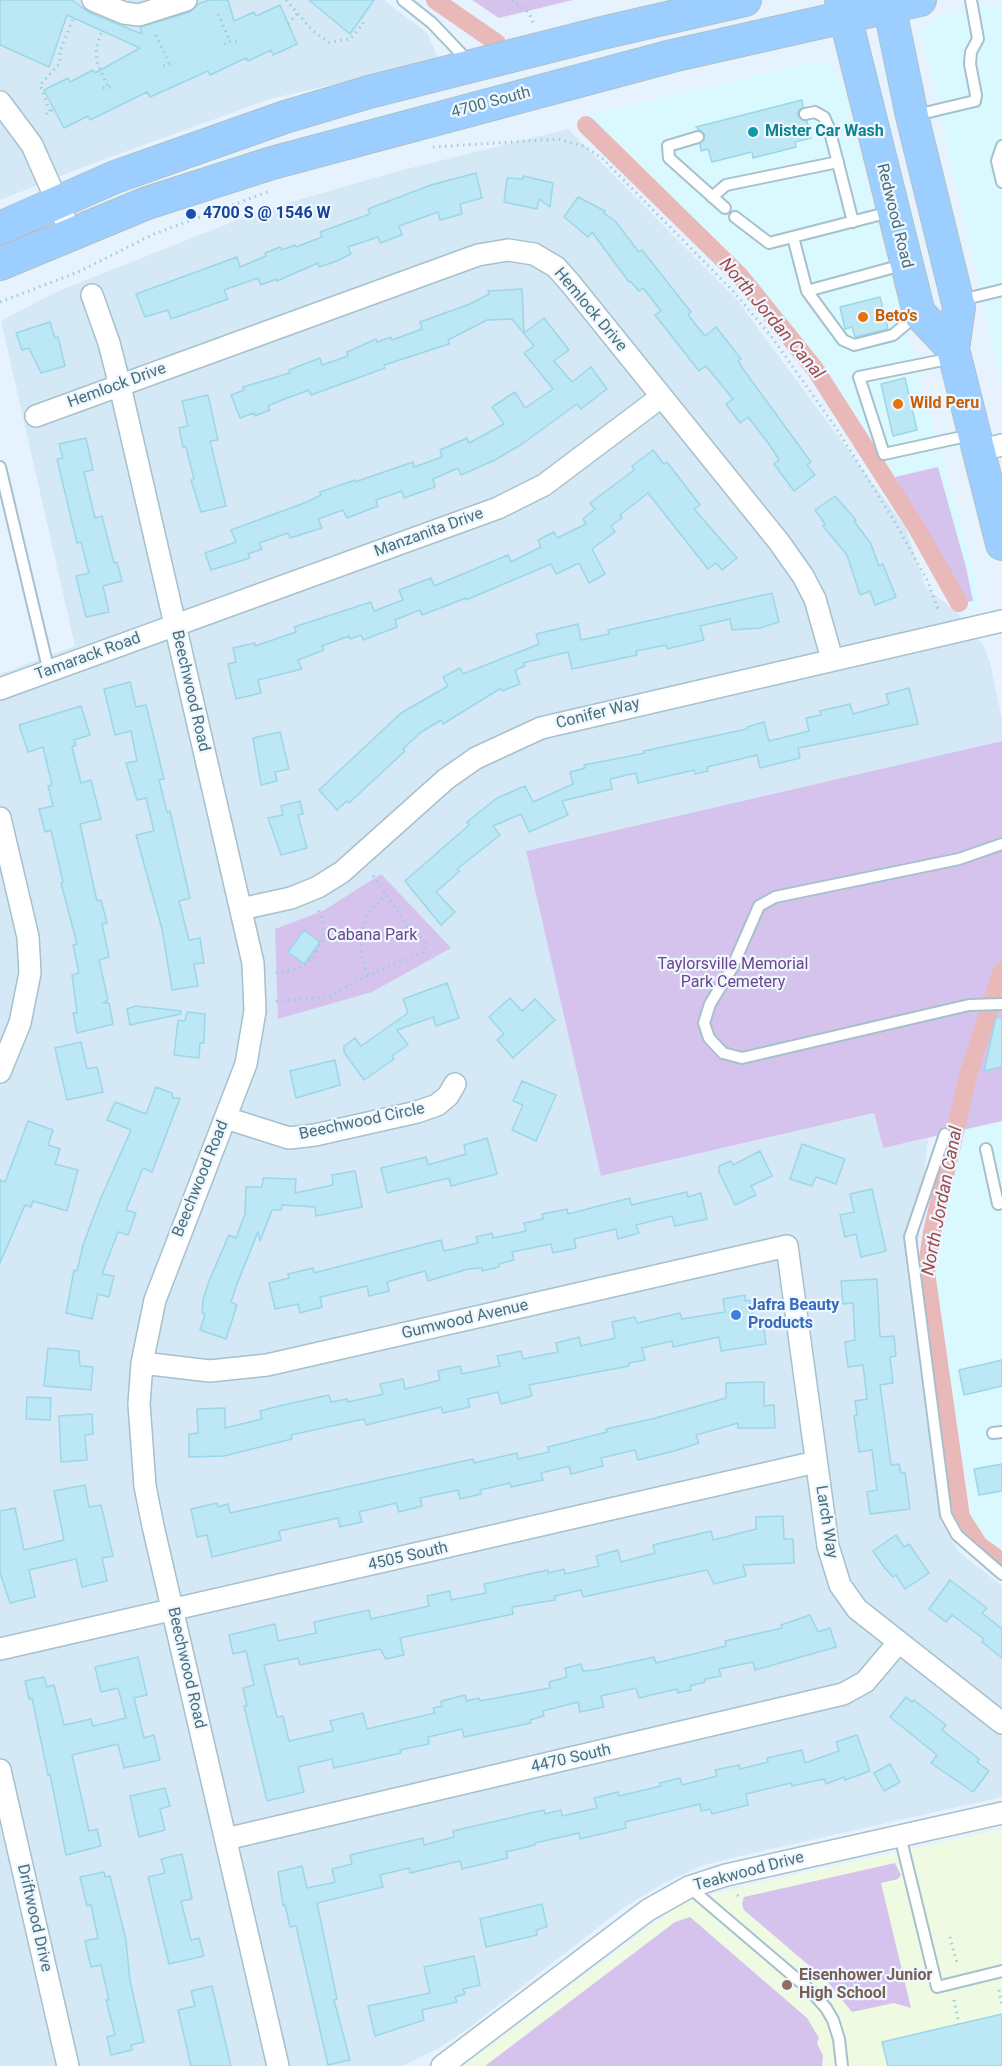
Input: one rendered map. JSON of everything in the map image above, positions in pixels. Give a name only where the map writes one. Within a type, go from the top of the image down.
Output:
[{"type":"main road","points":[[0,228],[57,201],[159,160],[246,129],[369,92],[745,0]]},
{"type":"main road","name":"Redwood Road","points":[[899,2],[912,116],[959,307],[954,353]]},
{"type":"main road","name":"4700 South","points":[[0,264],[158,199],[283,160],[843,8],[899,2]]},
{"type":"main road","name":"Redwood Road","points":[[843,8],[920,313],[954,353],[985,443],[1002,544]]},
{"type":"street","points":[[93,0],[124,13],[139,15],[186,0]]},
{"type":"street","points":[[0,102],[32,145],[71,233]]},
{"type":"street","name":"Hemlock Drive","points":[[36,416],[478,255],[508,250],[534,254],[556,267],[779,542],[803,576],[821,615],[832,659]]},
{"type":"street","name":"Beechwood Road","points":[[92,295],[109,343],[120,386],[253,963],[255,1011],[246,1064],[155,1300],[142,1363],[139,1404],[145,1486],[278,2066]]},
{"type":"street","name":"Manzanita Drive","points":[[175,625],[521,497],[544,485],[661,397]]},
{"type":"street","name":"Conifer Way","points":[[241,909],[291,898],[318,887],[342,872],[446,779],[476,758],[509,741],[575,718],[1002,621]]},
{"type":"street","name":"Tamarack Road","points":[[0,689],[175,625]]},
{"type":"street","points":[[0,818],[28,937],[30,973],[20,1023],[0,1072]]},
{"type":"street","name":"Beechwood Circle","points":[[226,1118],[289,1138],[315,1136],[417,1112],[437,1105],[448,1096],[454,1084]]},
{"type":"street","name":"Gumwood Avenue","points":[[142,1363],[210,1371],[267,1365],[787,1246]]},
{"type":"street","name":"Larch Way","points":[[787,1246],[828,1546],[840,1585],[857,1609],[1002,1723]]},
{"type":"street","name":"4505 South","points":[[0,1648],[172,1611],[816,1462]]},
{"type":"street","name":"4470 South","points":[[226,1839],[832,1697],[865,1682],[898,1643]]},
{"type":"street","name":"Driftwood Drive","points":[[0,1770],[68,2066]]},
{"type":"street","name":"Teakwood Drive","points":[[442,2066],[648,1910],[689,1887],[726,1875],[1002,1813]]},
{"type":"lane","points":[[403,0],[432,23],[457,53],[474,66]]},
{"type":"lane","points":[[912,116],[975,101],[970,63],[971,52],[978,39],[971,0]]},
{"type":"lane","points":[[805,114],[815,112],[824,117],[854,222]]},
{"type":"lane","points":[[698,136],[668,146],[669,158],[725,208]]},
{"type":"lane","points":[[1002,146],[997,161],[1002,182]]},
{"type":"lane","points":[[712,197],[726,185],[838,162]]},
{"type":"lane","points":[[735,217],[769,243],[893,212]]},
{"type":"lane","points":[[793,237],[807,291],[843,340],[854,345],[893,335],[920,313]]},
{"type":"lane","points":[[807,291],[906,264]]},
{"type":"lane","points":[[957,301],[1002,290]]},
{"type":"lane","points":[[954,353],[859,377],[884,454],[985,443]]},
{"type":"lane","points":[[0,467],[49,672]]},
{"type":"lane","points":[[1002,844],[959,858],[776,897],[759,906],[732,968],[710,1004],[704,1023],[709,1038],[723,1053],[742,1058],[969,1005],[1002,1004]]},
{"type":"lane","points":[[945,1134],[910,1237],[946,1515],[957,1535],[1002,1574]]},
{"type":"lane","points":[[986,1149],[998,1204],[1002,1203]]},
{"type":"lane","points":[[900,1836],[937,1987],[1002,1971]]},
{"type":"lane","points":[[689,1887],[818,2000],[833,2020],[842,2066]]},
{"type":"path","points":[[286,0],[318,35],[334,43],[346,41],[354,36],[364,22],[362,16]]},
{"type":"path","points":[[512,0],[529,13],[535,28]]},
{"type":"path","points":[[218,14],[230,41]]},
{"type":"path","points":[[288,24],[297,14]]},
{"type":"path","points":[[46,114],[52,110],[40,85],[60,63],[61,48],[73,19]]},
{"type":"path","points":[[101,33],[96,48],[97,62],[108,87]]},
{"type":"path","points":[[156,34],[169,63]]},
{"type":"path","points":[[224,44],[230,41],[238,42]]},
{"type":"path","points":[[56,46],[61,48]]},
{"type":"path","points":[[163,66],[175,63]]},
{"type":"path","points":[[103,88],[114,86]]},
{"type":"path","points":[[423,149],[462,143],[558,139],[583,146],[602,159],[732,290],[771,336],[836,428],[895,522],[927,580],[939,612]]},
{"type":"path","points":[[0,302],[78,272],[153,234],[273,190]]},
{"type":"path","points":[[276,1001],[329,997],[368,975],[424,952],[425,942],[408,927],[372,874]]},
{"type":"path","points":[[368,975],[362,959],[360,937],[367,915],[386,894]]},
{"type":"path","points":[[276,973],[302,967],[314,957],[323,938],[323,921],[318,909]]},
{"type":"path","points":[[950,1937],[957,1963]]},
{"type":"path","points":[[999,1990],[1002,2006]]},
{"type":"path","points":[[954,2001],[959,2024]]},
{"type":"shaded area","points":[[0,0],[384,0],[427,33],[439,60],[270,99],[0,200]]},
{"type":"shaded area","points":[[1002,2],[1002,384],[922,35],[924,28],[934,18]]},
{"type":"shaded area","points":[[816,61],[828,64],[844,86],[878,228],[969,553],[979,595],[977,605],[972,610],[821,366],[747,275],[589,115]]},
{"type":"shaded area","points":[[568,129],[737,300],[905,527],[926,588],[958,613],[983,645],[990,662],[1002,720],[1002,741],[526,851],[602,1176],[874,1113],[883,1148],[928,1138],[917,1254],[905,1258],[940,1521],[958,1551],[1002,1586],[1002,1797],[704,1865],[664,1883],[623,1908],[466,2030],[437,2049],[403,2066],[0,2066],[0,674],[75,646],[1,321],[54,293],[260,211],[395,172]]},
{"type":"shaded area","points":[[1002,1121],[1002,1550],[992,1544],[972,1519],[932,1265],[963,1130]]},
{"type":"shaded area","name":"Eisenhower Junior High School","points":[[1002,1829],[1002,2066],[463,2066],[682,1903],[749,1885]]},
{"type":"green space","points":[[472,0],[573,0],[499,18]]},
{"type":"green space","points":[[938,467],[966,567],[973,601],[967,602],[895,477]]},
{"type":"green space","name":"Taylorsville Memorial Park Cemetery","points":[[1002,741],[1002,1121],[883,1148],[874,1113],[601,1176],[526,851]]},
{"type":"green space","name":"Cabana Park","points":[[381,874],[451,948],[372,992],[278,1019],[275,929],[323,911]]},
{"type":"green space","points":[[895,1863],[901,1875],[898,1879],[881,1883],[911,2008],[894,2003],[852,2012],[826,1980],[744,1910],[742,1904],[744,1897]]},
{"type":"green space","points":[[690,1917],[807,2018],[819,2038],[817,2043],[823,2056],[822,2066],[485,2066],[675,1922]]},
{"type":"building","points":[[0,0],[72,0],[88,12],[142,34],[140,27],[190,12],[198,4],[209,0],[228,0],[234,21],[254,12],[256,16],[280,5],[297,44],[273,55],[271,50],[248,61],[246,58],[210,75],[208,71],[150,97],[147,92],[90,120],[88,116],[64,128],[44,90],[68,78],[70,82],[93,70],[95,73],[140,48],[67,15],[49,67],[0,45]]},
{"type":"building","points":[[309,0],[374,0],[350,34]]},
{"type":"building","name":"Mister Car Wash","points":[[802,100],[803,107],[798,111],[798,116],[807,121],[811,138],[795,142],[796,147],[753,158],[752,152],[712,162],[708,149],[701,151],[700,144],[705,135],[696,127]]},
{"type":"building","points":[[476,173],[482,198],[460,204],[462,214],[440,220],[438,212],[399,226],[402,235],[380,243],[378,237],[348,247],[351,254],[337,261],[319,267],[318,263],[277,281],[276,279],[261,285],[258,278],[224,290],[228,299],[171,319],[168,310],[145,317],[136,294],[237,257],[240,267],[280,247],[282,250],[295,245],[296,247],[322,237],[320,232],[370,214],[368,209],[431,185]]},
{"type":"building","points":[[523,176],[553,183],[550,207],[539,199],[537,209],[504,202],[507,178],[523,179]]},
{"type":"building","points":[[578,197],[605,211],[604,213],[615,221],[639,252],[642,250],[691,312],[688,315],[705,336],[716,327],[741,359],[738,361],[743,369],[811,462],[807,465],[815,475],[794,491],[774,464],[779,460],[771,447],[748,417],[740,423],[726,404],[733,399],[706,366],[699,371],[655,315],[661,311],[643,288],[639,291],[629,282],[592,232],[588,237],[564,217]]},
{"type":"building","points":[[522,289],[524,333],[544,318],[569,350],[554,361],[572,382],[591,367],[607,389],[581,409],[577,404],[522,444],[495,460],[461,475],[458,468],[433,479],[435,487],[404,498],[402,491],[376,500],[378,506],[347,518],[343,510],[318,519],[322,528],[290,538],[288,533],[259,543],[262,549],[248,554],[250,558],[211,570],[205,553],[236,542],[231,530],[307,502],[321,495],[320,492],[413,462],[414,467],[442,457],[440,450],[467,438],[469,443],[504,424],[492,407],[515,392],[525,408],[553,389],[524,353],[534,346],[512,319],[487,320],[448,340],[449,344],[384,365],[385,368],[311,395],[309,390],[282,400],[268,406],[270,410],[255,416],[254,413],[240,418],[231,395],[244,390],[243,387],[290,373],[289,370],[320,358],[322,365],[348,356],[347,352],[376,339],[377,342],[391,337],[392,340],[422,329],[420,322],[470,304],[489,294],[488,291]]},
{"type":"building","name":"Beto's","points":[[880,297],[888,329],[855,337],[852,327],[845,329],[840,307]]},
{"type":"building","points":[[50,322],[55,338],[58,337],[65,366],[41,373],[29,348],[22,350],[16,333]]},
{"type":"building","points":[[905,378],[917,430],[893,436],[881,384]]},
{"type":"building","points":[[208,395],[218,440],[210,441],[226,506],[201,512],[191,480],[194,479],[186,447],[183,447],[179,428],[188,426],[182,401]]},
{"type":"building","points":[[86,438],[93,470],[84,472],[95,518],[102,516],[114,563],[117,562],[122,581],[103,586],[109,612],[86,617],[76,576],[89,573],[81,542],[77,543],[57,459],[63,458],[59,444]]},
{"type":"building","points":[[653,450],[664,464],[667,462],[700,505],[694,509],[737,558],[722,570],[716,563],[708,569],[648,493],[620,515],[622,518],[611,526],[615,532],[592,549],[605,574],[589,583],[579,563],[556,574],[551,564],[466,600],[466,598],[422,615],[420,610],[395,620],[397,627],[363,640],[361,635],[350,639],[349,636],[322,646],[324,650],[298,660],[302,669],[258,680],[261,693],[236,699],[228,664],[236,662],[233,648],[255,643],[255,646],[296,632],[294,627],[371,602],[374,611],[403,600],[399,590],[431,578],[434,586],[508,555],[511,562],[541,547],[538,540],[554,532],[557,538],[586,524],[583,519],[595,509],[590,503],[634,470],[632,466]]},
{"type":"building","points":[[835,496],[856,520],[854,521],[871,544],[879,566],[883,564],[896,597],[875,605],[870,591],[860,595],[847,555],[823,526],[825,524],[815,510]]},
{"type":"building","points":[[772,593],[779,622],[760,628],[732,630],[730,619],[700,626],[704,640],[667,649],[666,645],[636,651],[637,655],[572,669],[568,652],[523,663],[525,666],[515,670],[520,684],[502,691],[501,688],[443,724],[441,720],[420,733],[403,749],[405,751],[349,803],[347,801],[337,810],[319,790],[401,713],[448,686],[443,677],[460,668],[463,674],[539,644],[536,634],[578,624],[581,640],[609,634],[608,630]]},
{"type":"building","points":[[130,682],[136,707],[146,705],[164,779],[159,780],[167,812],[170,811],[190,898],[179,901],[189,940],[200,938],[204,963],[194,964],[198,986],[172,990],[162,929],[136,835],[154,831],[146,798],[137,800],[126,763],[137,761],[131,731],[115,735],[104,689]]},
{"type":"building","points":[[909,688],[918,724],[798,748],[800,758],[760,768],[757,755],[707,767],[708,771],[695,774],[694,770],[638,783],[636,773],[610,779],[612,789],[562,801],[568,815],[529,832],[521,814],[493,826],[500,835],[457,869],[460,871],[436,892],[455,912],[441,925],[405,881],[469,825],[467,822],[497,798],[525,786],[533,802],[573,784],[570,772],[585,768],[584,765],[747,729],[747,727],[764,722],[769,741],[809,731],[806,718],[821,715],[820,711],[850,704],[853,714],[889,704],[886,694]]},
{"type":"building","points":[[81,706],[90,735],[74,740],[76,745],[72,747],[81,783],[91,780],[101,819],[80,824],[97,901],[101,900],[107,923],[102,924],[109,957],[99,960],[108,1000],[103,1003],[109,1003],[113,1024],[77,1033],[73,1013],[77,1013],[72,975],[79,973],[73,945],[77,944],[61,883],[63,882],[51,830],[45,832],[39,809],[53,806],[48,786],[52,785],[43,747],[28,752],[19,725]]},
{"type":"building","points":[[280,732],[289,769],[275,772],[277,781],[261,785],[253,738]]},
{"type":"building","points":[[300,801],[303,814],[298,815],[307,848],[281,855],[268,818],[283,815],[281,806]]},
{"type":"building","points":[[304,930],[320,942],[304,964],[288,952]]},
{"type":"building","points":[[447,983],[459,1018],[436,1026],[433,1017],[397,1030],[408,1045],[392,1056],[394,1059],[364,1080],[344,1052],[344,1046],[355,1038],[361,1046],[408,1013],[403,999]]},
{"type":"building","points":[[510,998],[522,1011],[535,999],[555,1020],[513,1058],[497,1040],[504,1034],[489,1017]]},
{"type":"building","points":[[136,1006],[181,1011],[181,1014],[130,1025],[127,1009]]},
{"type":"building","points":[[187,1012],[205,1014],[204,1043],[200,1043],[199,1058],[174,1055],[178,1020],[185,1021]]},
{"type":"building","points":[[996,1017],[1002,1018],[1002,1067],[984,1071]]},
{"type":"building","points":[[81,1042],[87,1069],[97,1067],[103,1092],[67,1100],[55,1048]]},
{"type":"building","points":[[335,1060],[340,1085],[296,1098],[290,1071]]},
{"type":"building","points":[[522,1081],[556,1095],[536,1141],[512,1130],[523,1105],[513,1101]]},
{"type":"building","points":[[156,1087],[172,1093],[173,1098],[180,1098],[152,1172],[143,1168],[126,1210],[136,1213],[128,1235],[118,1232],[102,1274],[114,1276],[109,1297],[98,1294],[92,1319],[66,1313],[74,1270],[77,1271],[83,1245],[100,1200],[131,1130],[107,1120],[115,1102],[146,1114]]},
{"type":"building","points":[[28,1121],[53,1130],[48,1145],[60,1149],[55,1164],[78,1170],[67,1211],[33,1201],[31,1207],[25,1205],[0,1263],[0,1180],[5,1182]]},
{"type":"building","points":[[487,1138],[497,1174],[451,1186],[449,1178],[387,1193],[381,1168],[426,1157],[428,1165],[466,1154],[464,1145]]},
{"type":"building","points":[[802,1144],[845,1159],[836,1184],[816,1177],[812,1186],[790,1179]]},
{"type":"building","points":[[760,1151],[772,1176],[751,1186],[756,1195],[735,1205],[719,1172],[719,1166],[731,1161],[733,1165]]},
{"type":"building","points":[[355,1171],[362,1207],[316,1216],[315,1207],[282,1205],[281,1210],[272,1210],[260,1241],[258,1232],[237,1284],[231,1302],[237,1305],[226,1339],[200,1330],[205,1314],[202,1313],[203,1300],[209,1281],[229,1235],[236,1238],[245,1214],[246,1187],[262,1187],[263,1178],[296,1179],[295,1193],[333,1185],[332,1175]]},
{"type":"building","points":[[872,1189],[886,1251],[861,1257],[856,1234],[845,1237],[840,1215],[854,1212],[850,1194]]},
{"type":"building","points":[[687,1192],[688,1197],[701,1193],[707,1219],[675,1226],[672,1216],[636,1225],[639,1233],[618,1239],[616,1229],[574,1239],[576,1248],[553,1253],[551,1244],[512,1252],[514,1260],[482,1271],[482,1268],[468,1269],[428,1281],[425,1271],[387,1282],[389,1291],[369,1296],[367,1286],[320,1297],[322,1307],[300,1313],[298,1304],[275,1309],[269,1283],[289,1278],[288,1274],[313,1268],[314,1273],[441,1240],[444,1251],[478,1243],[476,1237],[492,1233],[493,1238],[526,1231],[524,1223],[543,1219],[542,1214],[567,1209],[568,1214],[630,1198],[631,1205]]},
{"type":"building","points":[[877,1279],[880,1337],[894,1336],[896,1356],[890,1357],[893,1383],[880,1385],[891,1465],[899,1464],[901,1473],[905,1473],[910,1509],[870,1514],[867,1492],[877,1490],[872,1450],[859,1452],[854,1416],[857,1415],[855,1401],[867,1399],[863,1365],[848,1367],[845,1342],[855,1340],[853,1303],[843,1304],[841,1281]]},
{"type":"building","points":[[745,1295],[745,1301],[750,1300],[754,1323],[763,1322],[766,1344],[721,1351],[719,1337],[673,1347],[672,1341],[642,1348],[645,1360],[629,1363],[629,1366],[529,1385],[532,1396],[501,1404],[498,1392],[468,1399],[470,1407],[443,1413],[441,1407],[366,1425],[364,1419],[291,1435],[292,1439],[224,1456],[189,1457],[189,1434],[198,1433],[197,1409],[225,1408],[225,1428],[262,1419],[260,1411],[283,1405],[329,1395],[331,1402],[347,1399],[348,1402],[383,1394],[380,1384],[403,1379],[405,1389],[440,1380],[438,1371],[460,1366],[462,1374],[500,1366],[497,1356],[521,1351],[523,1359],[558,1352],[556,1343],[579,1337],[581,1346],[615,1338],[612,1322],[635,1317],[637,1323],[680,1313],[682,1319],[725,1312],[723,1299]]},
{"type":"building","points":[[48,1348],[79,1351],[80,1366],[93,1367],[91,1390],[44,1386]]},
{"type":"building","points":[[1002,1360],[1002,1386],[964,1395],[959,1370]]},
{"type":"building","points":[[764,1382],[764,1406],[774,1405],[775,1428],[738,1428],[738,1423],[696,1435],[699,1443],[674,1451],[638,1460],[635,1450],[601,1458],[603,1466],[571,1474],[569,1466],[541,1473],[543,1480],[511,1487],[510,1483],[480,1490],[481,1494],[460,1499],[458,1490],[420,1498],[422,1506],[399,1512],[396,1503],[359,1512],[362,1522],[340,1527],[338,1518],[279,1531],[281,1540],[212,1557],[207,1535],[197,1537],[191,1509],[217,1503],[218,1507],[228,1504],[230,1513],[473,1459],[474,1463],[517,1453],[518,1459],[549,1452],[548,1447],[607,1432],[606,1429],[652,1419],[726,1398],[726,1383]]},
{"type":"building","points":[[27,1397],[51,1398],[50,1420],[26,1419]]},
{"type":"building","points":[[92,1414],[93,1434],[85,1435],[87,1460],[61,1462],[59,1416]]},
{"type":"building","points":[[1002,1464],[1002,1491],[979,1495],[974,1469]]},
{"type":"building","points":[[85,1485],[89,1507],[101,1505],[113,1556],[102,1558],[107,1581],[82,1587],[76,1559],[29,1570],[35,1597],[10,1603],[0,1573],[0,1511],[15,1508],[24,1550],[64,1540],[54,1491]]},
{"type":"building","points":[[783,1516],[784,1539],[793,1539],[794,1563],[743,1565],[746,1576],[714,1584],[707,1570],[583,1597],[581,1590],[555,1596],[555,1600],[512,1607],[513,1614],[400,1638],[404,1655],[386,1659],[380,1649],[300,1665],[298,1658],[264,1665],[277,1717],[283,1716],[289,1741],[333,1731],[330,1721],[363,1713],[367,1729],[435,1713],[433,1708],[442,1706],[441,1701],[465,1695],[467,1701],[479,1698],[480,1701],[550,1688],[549,1682],[567,1677],[565,1668],[581,1664],[583,1671],[595,1670],[654,1657],[656,1663],[726,1646],[725,1641],[782,1628],[781,1625],[810,1615],[818,1632],[830,1628],[836,1647],[755,1670],[753,1662],[719,1669],[721,1676],[705,1679],[705,1682],[690,1686],[691,1690],[678,1693],[677,1689],[639,1698],[636,1688],[601,1696],[604,1707],[580,1712],[578,1702],[543,1711],[544,1716],[530,1720],[531,1723],[464,1737],[462,1729],[428,1737],[429,1744],[400,1750],[401,1753],[334,1768],[332,1759],[298,1767],[304,1792],[267,1801],[244,1706],[247,1706],[243,1688],[254,1685],[246,1651],[233,1654],[229,1635],[275,1624],[278,1641],[316,1633],[314,1622],[369,1610],[371,1619],[429,1606],[427,1596],[450,1591],[451,1600],[486,1593],[484,1584],[548,1570],[548,1573],[564,1569],[565,1574],[599,1566],[596,1556],[618,1550],[621,1562],[655,1553],[653,1545],[711,1531],[713,1540],[756,1529],[756,1517]]},
{"type":"building","points":[[896,1535],[904,1547],[909,1544],[929,1573],[905,1589],[896,1575],[893,1577],[873,1551]]},
{"type":"building","points":[[950,1580],[987,1608],[982,1613],[1002,1629],[1002,1658],[982,1642],[984,1639],[952,1615],[946,1622],[929,1609]]},
{"type":"building","points":[[138,1657],[147,1695],[134,1698],[144,1738],[154,1735],[160,1760],[124,1768],[118,1744],[72,1755],[89,1831],[97,1829],[101,1846],[66,1855],[50,1774],[48,1775],[32,1698],[29,1699],[25,1681],[44,1677],[47,1687],[54,1685],[64,1725],[91,1719],[93,1726],[126,1718],[118,1688],[101,1692],[95,1667]]},
{"type":"building","points":[[906,1697],[912,1702],[914,1700],[946,1725],[942,1730],[979,1759],[977,1762],[989,1771],[973,1792],[931,1763],[937,1755],[890,1717]]},
{"type":"building","points":[[857,1735],[870,1771],[845,1780],[844,1777],[826,1784],[824,1779],[792,1786],[791,1783],[746,1794],[748,1805],[712,1814],[710,1809],[701,1811],[700,1804],[625,1822],[626,1828],[580,1839],[579,1833],[535,1843],[535,1845],[506,1852],[508,1858],[462,1869],[460,1861],[410,1873],[409,1868],[380,1875],[383,1887],[317,1903],[337,1999],[334,2000],[350,2060],[328,2065],[296,1926],[290,1927],[285,1905],[283,1906],[278,1872],[302,1866],[307,1888],[335,1882],[332,1869],[352,1864],[350,1855],[423,1838],[424,1845],[454,1837],[453,1831],[544,1810],[545,1814],[561,1810],[562,1816],[597,1808],[594,1798],[618,1792],[619,1796],[661,1786],[660,1783],[680,1778],[682,1785],[717,1776],[715,1770],[739,1765],[740,1769],[768,1762],[767,1758],[802,1750],[805,1763],[839,1751],[836,1742]]},
{"type":"building","points":[[890,1764],[900,1782],[884,1791],[874,1773]]},
{"type":"building","points":[[165,1788],[170,1806],[160,1809],[165,1830],[139,1837],[130,1796]]},
{"type":"building","points":[[182,1854],[192,1899],[181,1901],[191,1940],[199,1938],[204,1956],[169,1964],[148,1877],[165,1873],[161,1859]]},
{"type":"building","points":[[104,1872],[105,1877],[110,1876],[126,1940],[130,1981],[144,2042],[131,2045],[132,2050],[111,2055],[107,2037],[115,2035],[106,2000],[109,2000],[101,1965],[91,1967],[85,1941],[98,1938],[91,1905],[87,1906],[80,1877]]},
{"type":"building","points":[[542,1904],[547,1927],[536,1930],[537,1935],[486,1947],[480,1919]]},
{"type":"building","points":[[474,1956],[480,1985],[463,1989],[465,1994],[455,1997],[457,2002],[422,2010],[424,2020],[375,2036],[368,2006],[430,1993],[424,1967]]},
{"type":"building","points":[[212,1986],[231,2066],[191,2066],[178,2010],[195,2006],[191,1991]]},
{"type":"building","name":"Eisenhower Junior High School","points":[[1002,2014],[1002,2066],[888,2066],[882,2042]]},
{"type":"waterway","name":"North Jordan Canal","points":[[435,0],[497,43]]},
{"type":"waterway","name":"North Jordan Canal","points":[[586,125],[740,276],[815,369],[918,530],[959,603]]},
{"type":"waterway","name":"North Jordan Canal","points":[[1002,971],[968,1075],[932,1232],[926,1272],[961,1517],[979,1545],[1002,1562]]},
{"type":"place","name":"Mister Car Wash","points":[[753,132]]},
{"type":"place","name":"4700 S @ 1546 W","points":[[191,214]]},
{"type":"place","name":"Beto's","points":[[863,317]]},
{"type":"place","name":"Wild Peru","points":[[898,404]]},
{"type":"place","name":"Jafra Beauty Products","points":[[736,1315]]},
{"type":"place","name":"Eisenhower Junior High School","points":[[787,1985]]}]
